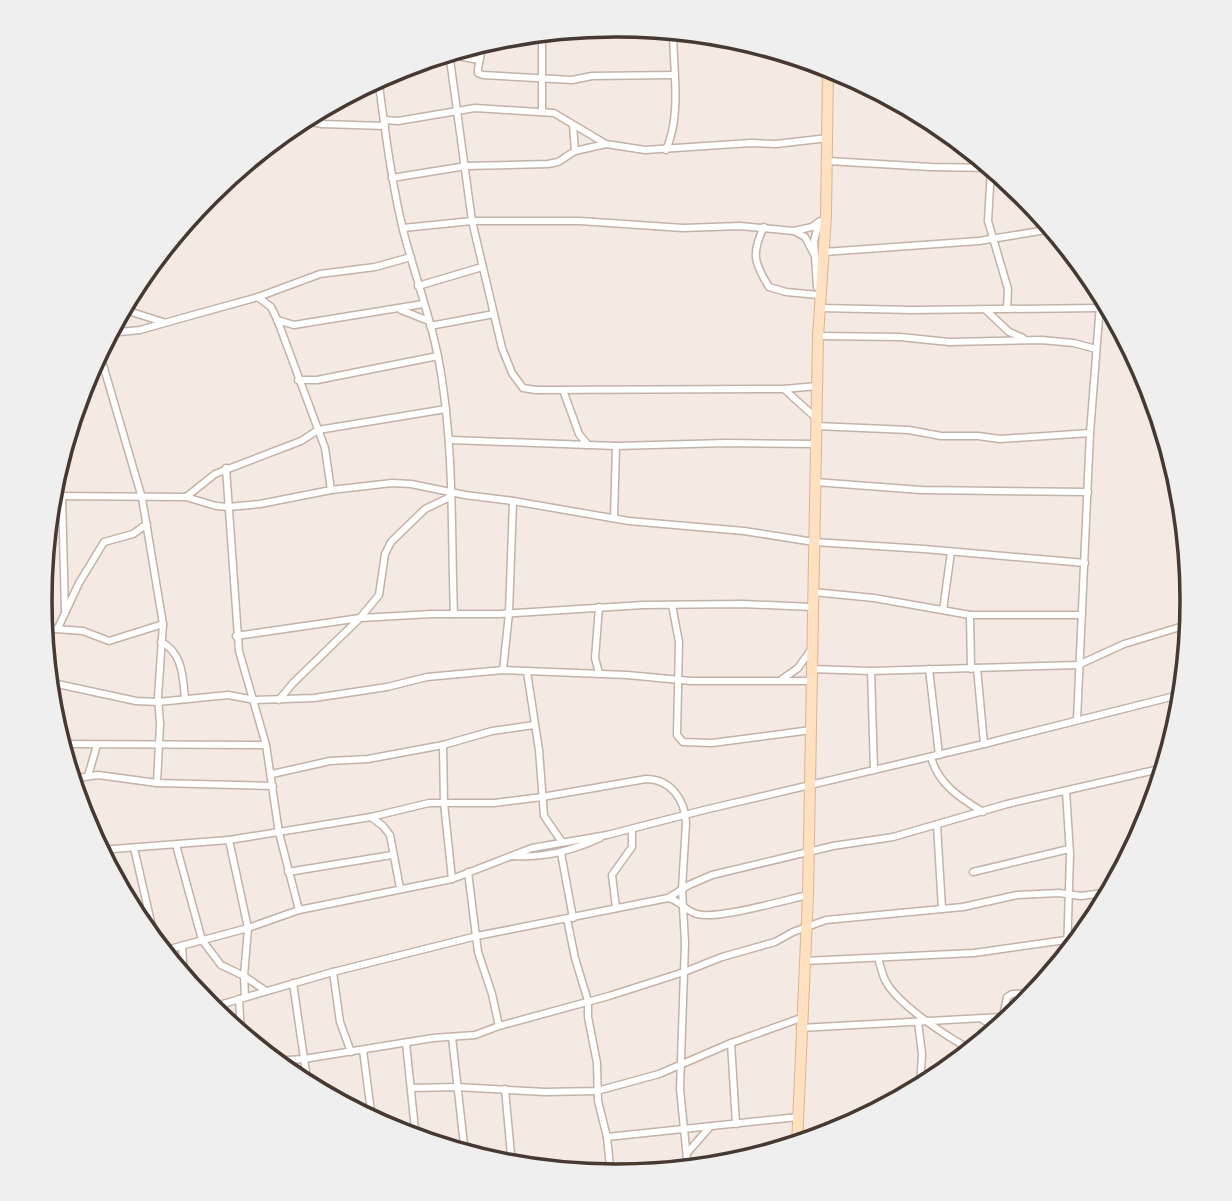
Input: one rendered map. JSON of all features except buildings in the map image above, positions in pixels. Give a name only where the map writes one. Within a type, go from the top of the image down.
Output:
[{"type":"street","points":[[666,150],[672,135],[675,108],[673,40]]},
{"type":"street","points":[[542,42],[542,112]]},
{"type":"street","points":[[480,54],[478,73],[483,75],[572,80],[592,76],[673,75]]},
{"type":"street","points":[[466,57],[479,60]]},
{"type":"street","points":[[449,62],[472,221],[482,267],[506,359],[523,388],[784,389],[817,386]]},
{"type":"street","points":[[819,253],[827,205],[828,79]]},
{"type":"street","points":[[380,89],[392,178],[438,356],[446,409],[450,440],[454,614]]},
{"type":"street","points":[[317,123],[384,123],[475,108],[542,112],[559,114],[606,145]]},
{"type":"street","points":[[573,125],[575,151]]},
{"type":"street","points":[[672,135],[680,149]]},
{"type":"street","points":[[392,178],[466,166],[548,164],[558,162],[575,151],[606,145],[666,150],[751,143],[776,144],[828,138]]},
{"type":"street","points":[[828,161],[977,168]]},
{"type":"street","points":[[991,180],[988,221],[1008,289],[1007,309]]},
{"type":"street","points":[[797,1134],[811,784],[811,649],[819,302],[816,231],[827,205]]},
{"type":"street","points":[[403,228],[472,221],[580,221],[683,228],[764,227],[794,231],[806,237],[819,253]]},
{"type":"street","points":[[794,231],[812,227],[820,221]]},
{"type":"street","points":[[764,227],[754,251],[758,267],[769,287],[819,302],[986,310],[1097,308]]},
{"type":"street","points":[[819,253],[906,248],[1041,231]]},
{"type":"street","points":[[121,332],[140,330],[258,297],[320,274],[376,267],[411,257]]},
{"type":"street","points":[[418,286],[482,267]]},
{"type":"street","points":[[258,297],[271,307],[277,319],[328,457],[331,490]]},
{"type":"street","points":[[277,319],[294,325],[423,304]]},
{"type":"street","points":[[1077,720],[1098,309]]},
{"type":"street","points":[[399,310],[430,324],[494,314]]},
{"type":"street","points":[[986,310],[1009,332],[1025,339]]},
{"type":"street","points":[[132,313],[165,323]]},
{"type":"street","points":[[818,336],[984,342],[1025,339],[1060,341],[1096,349]]},
{"type":"street","points":[[298,380],[317,380],[438,356]]},
{"type":"street","points":[[103,366],[140,489],[163,624],[157,783]]},
{"type":"street","points":[[305,394],[317,380]]},
{"type":"street","points":[[784,389],[816,422],[909,430],[941,436],[1000,439],[1090,433]]},
{"type":"street","points":[[563,390],[579,434],[588,444]]},
{"type":"street","points":[[187,497],[226,468],[301,441],[318,430],[446,409]]},
{"type":"street","points":[[450,440],[616,446],[816,444]]},
{"type":"street","points":[[614,518],[616,446]]},
{"type":"street","points":[[226,468],[236,636],[266,745],[279,833],[299,911]]},
{"type":"street","points":[[815,482],[921,490],[1088,492]]},
{"type":"street","points":[[62,495],[187,497],[229,507],[260,505],[331,490],[392,483],[614,518],[766,534],[814,542],[1085,563]]},
{"type":"street","points":[[132,498],[140,489]]},
{"type":"street","points":[[279,699],[360,618],[379,595],[385,554],[391,542],[425,509],[450,494]]},
{"type":"street","points":[[62,497],[65,614]]},
{"type":"street","points":[[503,670],[509,613],[513,501]]},
{"type":"street","points":[[58,628],[79,583],[104,541],[133,534],[147,524]]},
{"type":"street","points":[[943,610],[951,552]]},
{"type":"street","points":[[813,592],[888,600],[970,615],[1082,615]]},
{"type":"street","points":[[236,636],[360,618],[672,605],[812,607]]},
{"type":"street","points":[[672,605],[679,633],[677,735],[683,742],[730,741],[811,730]]},
{"type":"street","points":[[599,607],[595,658],[599,673]]},
{"type":"street","points":[[970,615],[984,744]]},
{"type":"street","points":[[53,628],[83,631],[109,641],[163,624]]},
{"type":"street","points":[[811,669],[871,671],[1079,666],[1124,644],[1179,627]]},
{"type":"street","points":[[161,642],[168,645],[178,659],[183,673],[185,699]]},
{"type":"street","points":[[780,681],[798,668],[811,649]]},
{"type":"street","points":[[929,668],[935,772],[952,791],[983,812]]},
{"type":"street","points":[[59,684],[136,701],[158,702],[228,695],[255,700],[347,693],[453,673],[503,670],[677,679],[811,681]]},
{"type":"street","points":[[871,671],[874,770]]},
{"type":"street","points":[[527,672],[539,750],[544,816],[562,842]]},
{"type":"street","points":[[173,948],[299,911],[452,879],[507,856],[562,842],[607,835],[1171,697]]},
{"type":"street","points":[[272,774],[330,761],[368,759],[443,745],[492,731],[534,726]]},
{"type":"street","points":[[71,745],[266,745]]},
{"type":"street","points":[[443,745],[444,803],[452,879]]},
{"type":"street","points":[[88,776],[97,746]]},
{"type":"street","points":[[668,898],[712,875],[808,852],[893,837],[1007,804],[1153,771]]},
{"type":"street","points":[[80,777],[114,776],[157,783],[273,786]]},
{"type":"street","points":[[110,849],[229,840],[279,833],[371,817],[429,803],[494,803],[655,779],[671,787],[686,814],[682,889],[684,972],[680,1089],[687,1159]]},
{"type":"street","points":[[1066,792],[1069,849],[1066,940]]},
{"type":"street","points":[[371,817],[388,831],[400,888]]},
{"type":"street","points":[[937,825],[942,909]]},
{"type":"street","points":[[616,908],[612,875],[632,847],[632,829]]},
{"type":"street","points":[[507,856],[528,857],[561,853],[607,835]]},
{"type":"street","points":[[229,840],[248,928],[241,1022]]},
{"type":"street","points":[[176,845],[202,940],[215,960],[266,991]]},
{"type":"street","points":[[134,848],[150,918]]},
{"type":"street","points":[[973,872],[1069,849]]},
{"type":"street","points":[[561,853],[575,958],[589,1001],[588,1017],[597,1063],[597,1091],[610,1164]]},
{"type":"street","points":[[288,872],[392,855]]},
{"type":"street","points":[[468,872],[478,952],[499,1026]]},
{"type":"street","points":[[289,1059],[433,1038],[475,1035],[684,972],[722,957],[775,942],[806,926],[825,920],[981,904],[1017,895],[1097,894]]},
{"type":"street","points":[[222,1004],[333,972],[477,936],[668,898],[675,899],[697,914],[720,914],[808,895]]},
{"type":"street","points":[[804,961],[974,953],[1066,940]]},
{"type":"street","points":[[182,946],[183,961]]},
{"type":"street","points":[[878,958],[885,979],[894,992],[929,1021],[964,1044]]},
{"type":"street","points":[[333,972],[340,1022],[351,1052]]},
{"type":"street","points":[[293,983],[306,1071]]},
{"type":"street","points":[[1003,1010],[1009,995],[1019,994]]},
{"type":"street","points":[[411,1088],[597,1091],[642,1080],[731,1044],[801,1023],[918,1022],[995,1017]]},
{"type":"street","points":[[980,1018],[989,1023]]},
{"type":"street","points":[[918,1022],[922,1054],[921,1074]]},
{"type":"street","points":[[452,1037],[463,1143]]},
{"type":"street","points":[[406,1043],[415,1126]]},
{"type":"street","points":[[731,1044],[736,1124]]},
{"type":"street","points":[[363,1050],[370,1108]]},
{"type":"street","points":[[505,1089],[511,1154]]},
{"type":"street","points":[[607,1137],[798,1117]]},
{"type":"street","points":[[687,1155],[698,1138],[709,1128]]}]
